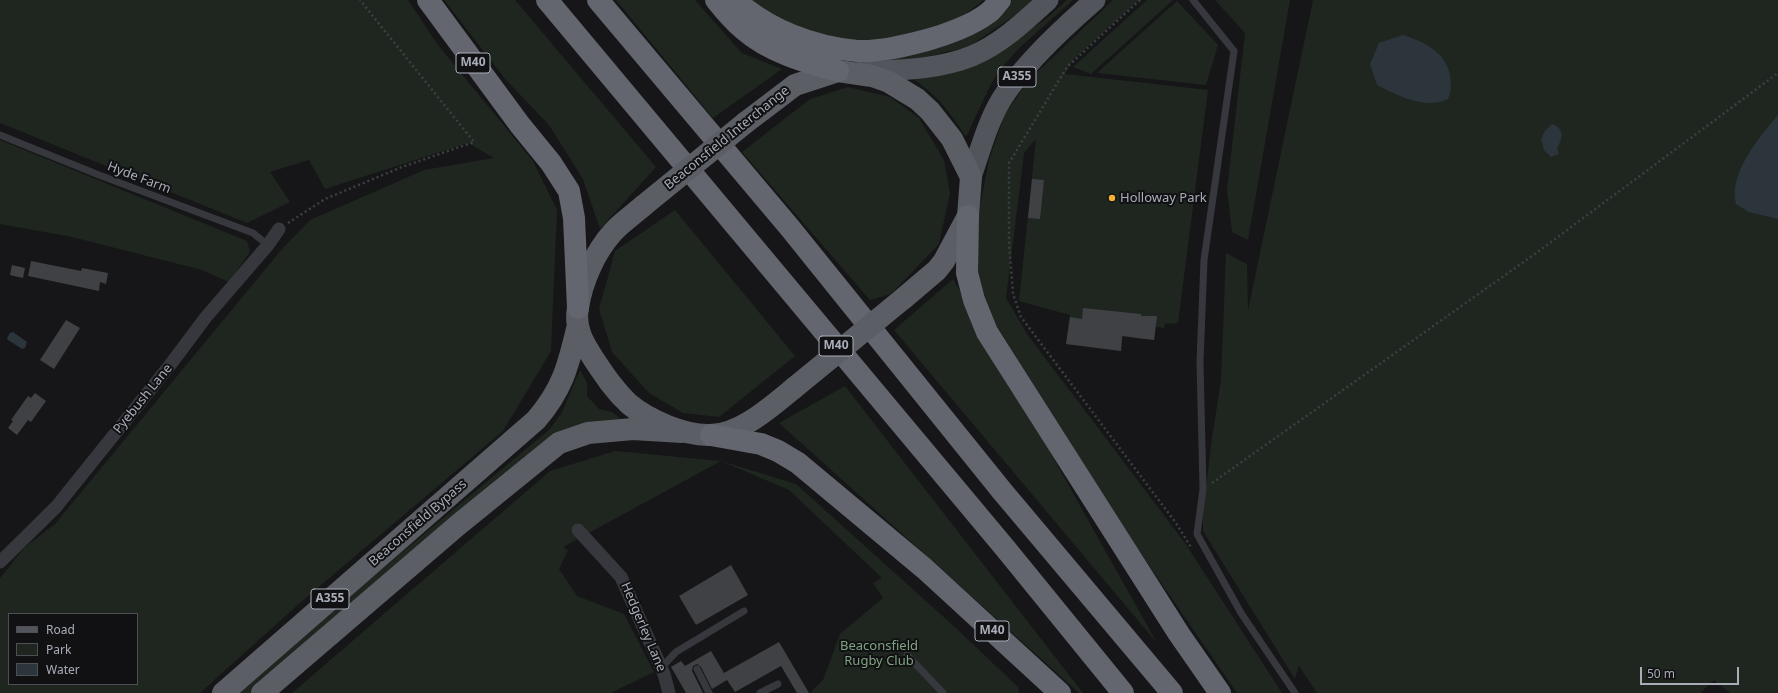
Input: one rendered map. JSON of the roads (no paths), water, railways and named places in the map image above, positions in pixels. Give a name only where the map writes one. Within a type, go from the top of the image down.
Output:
[{"type":"highway","name":"M40","points":[[428,0],[520,125],[551,163],[569,191],[574,218],[577,319]]},
{"type":"highway","name":"M40","points":[[547,0],[1005,548],[1123,693]]},
{"type":"highway","name":"M40","points":[[598,0],[790,228],[1002,491],[1172,693]]},
{"type":"highway","points":[[716,0],[743,29],[754,38],[794,58],[843,72]]},
{"type":"highway","points":[[735,0],[759,18],[786,33],[810,42],[858,51],[898,48],[947,35],[988,14],[1000,0]]},
{"type":"highway","name":"Beaconsfield Interchange","points":[[577,319],[587,275],[602,246],[614,231],[745,123],[795,85],[843,72],[872,76],[889,82],[917,99],[942,124],[952,139],[971,177]]},
{"type":"highway","points":[[971,177],[968,216],[967,273],[974,300],[987,332],[1179,634],[1220,693]]},
{"type":"highway","points":[[577,319],[589,351],[612,386],[630,404],[648,416],[682,432],[711,435],[729,431],[747,423],[770,408],[937,270],[944,261],[968,216]]},
{"type":"highway","name":"Beaconsfield Bypass","points":[[223,693],[536,420],[551,402],[560,386],[570,360],[577,319]]},
{"type":"highway","name":"Beaconsfield Bypass","points":[[262,693],[458,525],[559,443],[588,433],[633,430],[682,432]]},
{"type":"highway","name":"M40","points":[[711,435],[761,444],[778,451],[798,463],[925,569],[1060,693]]},
{"type":"main road","points":[[843,72],[931,67],[973,56],[1008,35],[1048,0]]},
{"type":"main road","name":"A355","points":[[971,177],[992,117],[1009,87],[1020,73],[1095,0]]},
{"type":"street","name":"Pyebush Lane","points":[[0,562],[56,507],[170,365],[206,317],[268,245],[279,230]]},
{"type":"street","name":"Hedgerley Lane","points":[[578,530],[621,576],[661,668],[669,693]]},
{"type":"lane","points":[[1193,0],[1234,52],[1204,260],[1200,362],[1203,489],[1197,534],[1241,613],[1295,693]]},
{"type":"lane","name":"Hyde Farm","points":[[0,135],[99,175],[253,233],[268,245]]},
{"type":"lane","points":[[661,668],[676,652],[744,611]]},
{"type":"lane","points":[[907,655],[943,693]]},
{"type":"lane","points":[[697,669],[709,693]]},
{"type":"lane","points":[[760,693],[778,684]]},
{"type":"water","points":[[1403,35],[1426,44],[1444,60],[1450,75],[1451,90],[1448,99],[1431,103],[1421,102],[1403,97],[1377,85],[1370,64],[1379,43]]},
{"type":"water","points":[[1778,115],[1778,219],[1749,212],[1736,204],[1735,192],[1741,168],[1747,156]]},
{"type":"water","points":[[1552,124],[1559,128],[1562,134],[1561,141],[1557,148],[1559,154],[1551,157],[1544,150],[1541,139],[1545,131]]},
{"type":"water","points":[[13,332],[27,342],[25,348],[22,349],[8,340],[7,338],[10,333]]},
{"type":"place","name":"Holloway Park","points":[[1112,198]]},
{"type":"park label","name":"Beaconsfield Rugby Club","points":[[879,654]]}]
